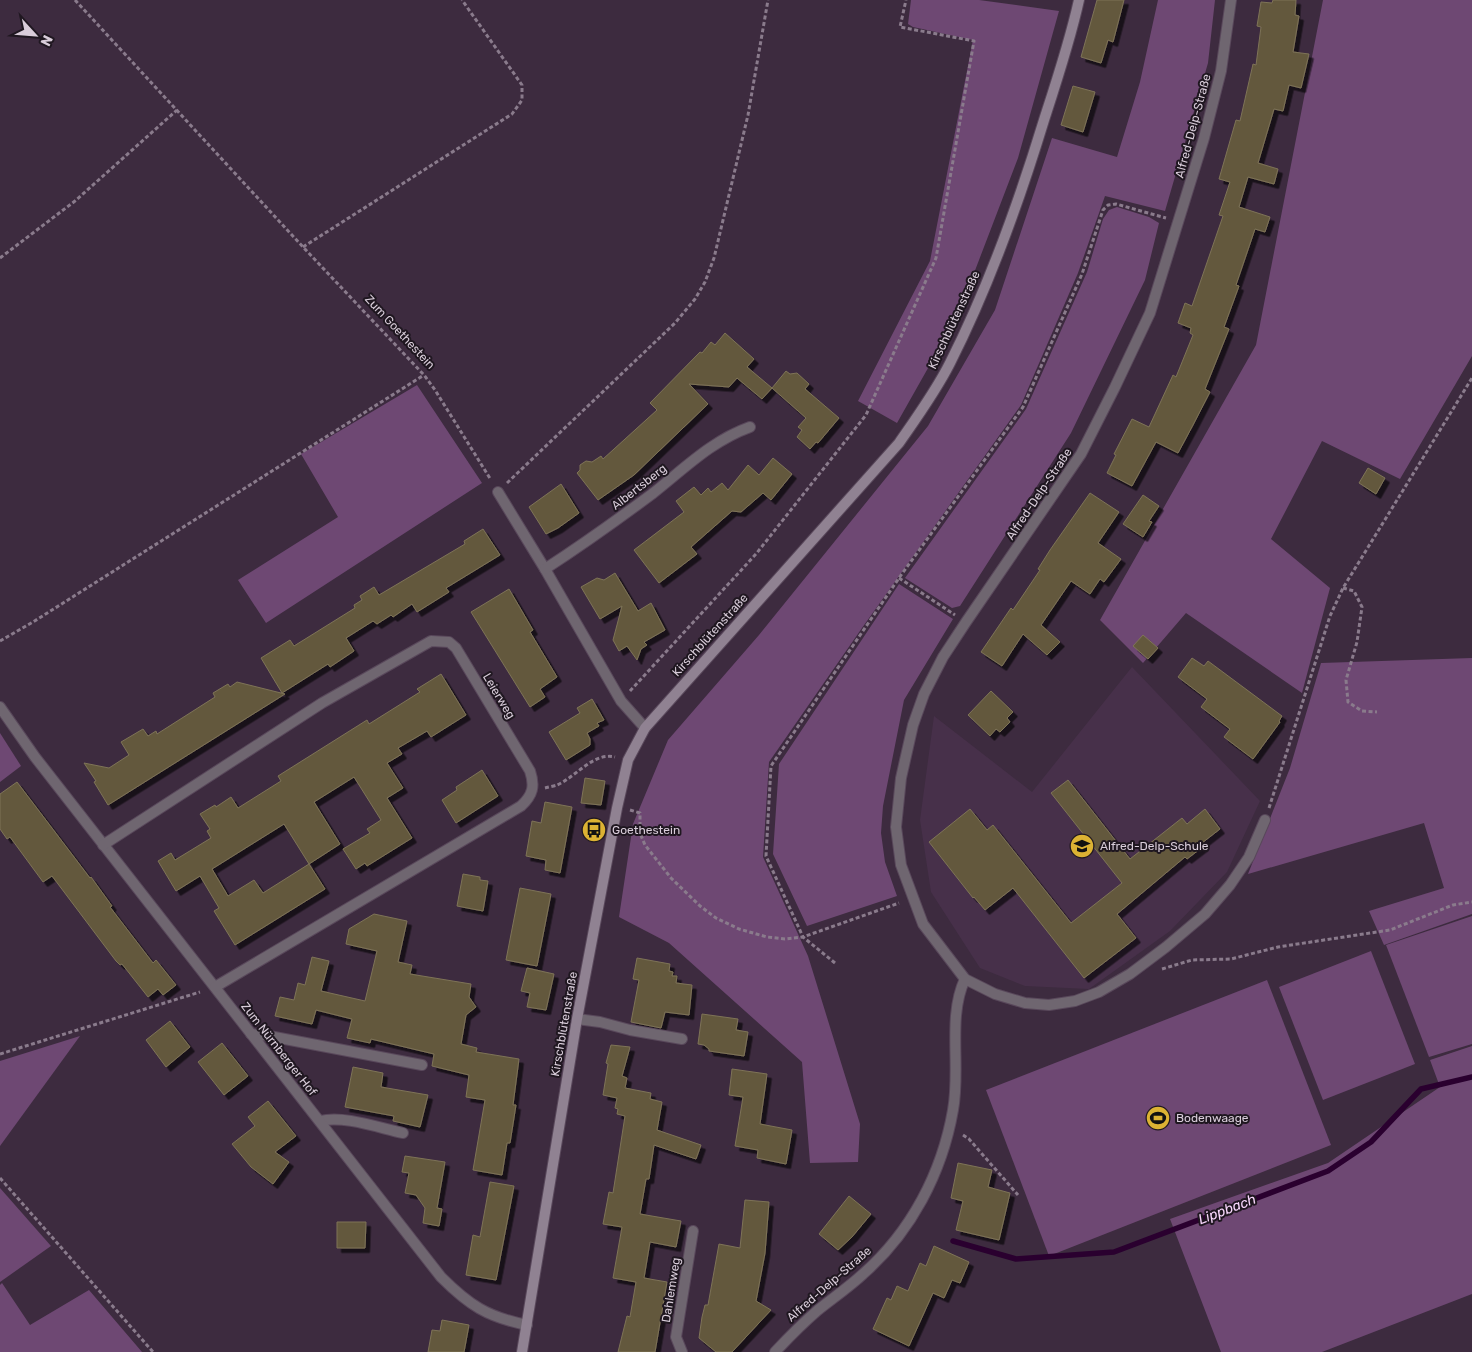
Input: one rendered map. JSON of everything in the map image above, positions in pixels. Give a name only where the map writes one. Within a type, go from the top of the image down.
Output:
[{"type":"main road","name":"Kirschblütenstraße","points":[[522,1352],[577,1019],[617,808],[628,760],[645,728],[899,443],[925,406],[949,364],[996,258],[1031,162],[1074,25],[1079,0]]},
{"type":"street","name":"Alfred-Delp-Straße","points":[[1231,0],[1221,71],[1204,138],[1150,313],[1081,454],[943,657],[924,694],[913,725],[900,778],[896,827],[901,865],[922,924],[965,979],[994,994],[1025,1003],[1049,1005],[1076,1001],[1099,992],[1130,974],[1159,953],[1205,914],[1230,885],[1249,857],[1265,820]]},
{"type":"street","name":"Albertsberg","points":[[545,569],[609,526],[701,454],[731,434],[750,427]]},
{"type":"street","points":[[498,492],[545,569],[621,702],[645,728]]},
{"type":"street","name":"Leierweg","points":[[103,845],[322,703],[431,641],[449,642],[456,648],[530,771],[533,790]]},
{"type":"street","name":"Zum Nürnberger Hof","points":[[0,707],[35,757],[103,845],[441,1277],[459,1295],[479,1310],[504,1320],[527,1325]]},
{"type":"street","points":[[215,987],[521,806],[529,799],[533,790]]},
{"type":"street","name":"Alfred-Delp-Straße","points":[[775,1352],[817,1311],[864,1274],[906,1226],[923,1200],[935,1173],[949,1128],[957,1083],[956,1004],[965,979]]},
{"type":"street","points":[[577,1019],[682,1039]]},
{"type":"street","points":[[252,1034],[422,1065]]},
{"type":"street","points":[[320,1122],[329,1119],[340,1120],[403,1133]]},
{"type":"street","name":"Dahlemweg","points":[[682,1352],[676,1336],[693,1231]]},
{"type":"path","name":"Zum Goethestein","points":[[76,0],[303,248],[424,375],[498,492]]},
{"type":"path","points":[[303,248],[512,114],[522,100],[522,85],[462,0]]},
{"type":"path","points":[[498,492],[675,323],[695,299],[705,282],[714,258],[748,115],[768,0]]},
{"type":"path","points":[[621,702],[756,554],[866,415],[936,258],[974,41],[900,28],[906,0]]},
{"type":"path","points":[[0,258],[75,201],[177,110]]},
{"type":"path","points":[[834,963],[803,937],[766,856],[771,766],[899,578],[1023,407],[1082,274],[1103,210],[1108,205],[1116,204],[1179,221]]},
{"type":"path","points":[[0,640],[33,622],[424,375]]},
{"type":"path","points":[[1265,820],[1330,616],[1343,588],[1472,378]]},
{"type":"path","points":[[899,578],[966,622]]},
{"type":"path","points":[[1343,588],[1354,591],[1362,607],[1357,642],[1346,680],[1348,702],[1362,710],[1376,712]]},
{"type":"path","points":[[533,790],[558,784],[594,761],[609,755],[628,760]]},
{"type":"path","points":[[617,808],[640,812],[640,833],[645,846],[671,878],[700,906],[716,918],[767,937],[785,939],[803,937],[912,898]]},
{"type":"path","points":[[1158,970],[1192,960],[1232,959],[1278,946],[1390,930],[1453,905],[1472,902]]},
{"type":"path","points":[[0,1054],[215,987]]},
{"type":"path","points":[[949,1128],[970,1139],[1018,1195]]},
{"type":"path","points":[[0,1178],[153,1352]]},
{"type":"shaded area","points":[[911,0],[979,0],[1059,11],[1018,158],[958,315],[897,423],[858,401],[930,261],[973,40],[913,27],[908,24]]},
{"type":"shaded area","points":[[1158,0],[1215,0],[1208,63],[1165,211],[1105,196],[1078,273],[1021,405],[769,762],[763,857],[808,956],[860,1124],[858,1162],[810,1163],[802,1062],[669,943],[619,917],[633,824],[668,740],[759,635],[928,426],[995,310],[1052,138],[1117,157],[1140,82]]},
{"type":"shaded area","points":[[1323,0],[1472,0],[1472,356],[1400,479],[1322,441],[1271,539],[1330,588],[1302,693],[1186,613],[1143,663],[1100,620],[1256,345]]},
{"type":"shaded area","points":[[1117,207],[1149,217],[1159,223],[1145,280],[1071,433],[960,606],[952,608],[905,578],[1026,409],[1087,272],[1103,219],[1109,210]]},
{"type":"shaded area","points":[[417,385],[482,483],[266,623],[238,580],[338,517],[301,454]]},
{"type":"shaded area","points":[[899,584],[953,619],[904,700],[883,806],[881,833],[885,862],[897,896],[807,926],[773,854],[779,764]]},
{"type":"shaded area","points":[[1472,658],[1472,914],[1384,945],[1369,911],[1444,888],[1424,823],[1248,874],[1290,768],[1321,663]]},
{"type":"shaded area","name":"Alfred-Delp-Schule","points":[[1132,667],[1260,801],[1227,872],[1170,931],[1089,989],[1025,986],[980,968],[931,892],[920,820],[934,716],[1032,792]]},
{"type":"shaded area","points":[[0,733],[21,766],[0,782]]},
{"type":"shaded area","points":[[1472,916],[1472,1044],[1429,1057],[1386,945]]},
{"type":"shaded area","points":[[1371,951],[1415,1064],[1323,1100],[1279,987]]},
{"type":"shaded area","name":"Bodenwaage","points":[[1267,980],[1331,1145],[1049,1256],[986,1090]]},
{"type":"shaded area","points":[[80,1036],[0,1146],[0,1061]]},
{"type":"shaded area","points":[[1472,1046],[1472,1294],[1322,1352],[1221,1352],[1170,1219],[1328,1163],[1440,1087],[1430,1060]]},
{"type":"shaded area","points":[[0,1188],[51,1246],[0,1282]]},
{"type":"shaded area","points":[[2,1283],[30,1325],[89,1290],[142,1352],[0,1352],[0,1285]]},
{"type":"building","points":[[1097,0],[1124,0],[1113,42],[1108,40],[1101,63],[1081,57]]},
{"type":"building","points":[[1273,0],[1296,0],[1295,15],[1299,16],[1293,52],[1309,54],[1301,88],[1289,85],[1283,111],[1274,109],[1258,163],[1278,169],[1274,184],[1248,177],[1239,207],[1270,217],[1265,232],[1255,229],[1236,285],[1239,286],[1224,327],[1229,329],[1205,389],[1210,392],[1178,453],[1156,442],[1132,486],[1107,473],[1116,455],[1114,454],[1132,419],[1149,427],[1173,375],[1176,377],[1193,335],[1190,333],[1191,328],[1178,323],[1185,303],[1192,306],[1223,216],[1219,215],[1230,182],[1219,179],[1236,120],[1240,121],[1253,64],[1256,65],[1261,27],[1257,26],[1261,2],[1272,3]]},
{"type":"building","points":[[1073,86],[1095,92],[1083,132],[1061,125]]},
{"type":"building","points":[[725,333],[754,359],[747,367],[772,388],[762,399],[737,378],[729,387],[689,384],[708,404],[634,475],[598,500],[577,473],[580,470],[580,465],[586,461],[592,462],[601,456],[603,459],[657,410],[650,403],[700,352],[702,353],[711,342],[715,345]]},
{"type":"building","points":[[786,371],[790,374],[797,373],[809,384],[805,389],[839,418],[818,443],[816,442],[810,449],[797,437],[802,430],[798,427],[806,418],[772,388]]},
{"type":"building","points":[[773,458],[792,474],[771,500],[763,493],[741,512],[732,511],[691,547],[697,554],[659,583],[634,550],[684,512],[676,501],[694,487],[701,495],[708,488],[711,492],[722,483],[728,490],[748,465],[759,475]]},
{"type":"building","points":[[1368,468],[1385,478],[1376,494],[1359,483]]},
{"type":"building","points":[[561,484],[579,513],[546,534],[529,507]]},
{"type":"building","points":[[1090,493],[1119,512],[1098,543],[1121,559],[1104,582],[1100,579],[1090,594],[1071,581],[1041,625],[1060,642],[1047,655],[1023,634],[1002,666],[981,652],[1011,608],[1013,610],[1040,570],[1038,569],[1050,550]]},
{"type":"building","points":[[1143,495],[1159,506],[1149,521],[1152,522],[1143,537],[1123,524]]},
{"type":"building","points":[[483,529],[500,555],[446,588],[449,592],[417,612],[412,604],[393,617],[391,615],[377,624],[373,621],[346,638],[354,651],[330,667],[328,664],[282,693],[261,658],[290,640],[294,646],[355,608],[354,605],[362,600],[360,596],[374,587],[379,595],[465,544],[464,541]]},
{"type":"building","points":[[615,573],[638,611],[651,603],[665,630],[644,642],[647,645],[641,649],[637,660],[627,646],[619,651],[613,640],[622,606],[600,619],[581,587],[597,578],[604,580]]},
{"type":"building","points":[[509,589],[533,630],[530,632],[557,677],[540,689],[545,697],[530,707],[471,612]]},
{"type":"building","points":[[1143,635],[1158,648],[1148,659],[1133,646]]},
{"type":"building","points":[[1192,658],[1204,666],[1208,661],[1282,716],[1280,722],[1253,759],[1224,737],[1230,729],[1201,707],[1207,699],[1178,677]]},
{"type":"building","points":[[441,674],[466,715],[431,737],[427,731],[398,748],[402,754],[387,763],[403,788],[387,798],[412,838],[367,866],[365,863],[356,869],[343,849],[370,833],[367,829],[381,820],[354,777],[314,802],[340,844],[309,864],[325,889],[235,945],[214,911],[219,908],[200,876],[176,891],[158,861],[171,853],[175,860],[211,838],[207,831],[210,829],[200,814],[215,805],[216,807],[231,797],[238,808],[281,781],[278,776],[367,720],[369,724],[420,692],[417,689]],"holes":[[[284,824],[309,864],[263,893],[254,880],[228,896],[212,869]]]},
{"type":"building","points":[[237,682],[285,694],[108,805],[84,763],[109,768],[129,755],[121,742],[143,729],[148,736],[156,731],[157,734],[215,697],[213,693],[228,684],[230,687]]},
{"type":"building","points":[[991,691],[1013,712],[1007,718],[1010,722],[1000,732],[996,729],[990,736],[968,715]]},
{"type":"building","points":[[592,699],[604,720],[597,723],[599,726],[587,733],[590,745],[566,760],[549,732],[580,713],[577,708]]},
{"type":"building","points":[[482,770],[498,796],[456,823],[442,800],[457,790],[456,787]]},
{"type":"building","points":[[585,778],[605,781],[601,805],[581,803]]},
{"type":"building","points":[[1068,780],[1130,859],[1182,818],[1187,824],[1205,809],[1220,829],[1202,843],[1204,846],[1187,859],[1185,857],[1117,914],[1136,938],[1084,978],[1013,888],[985,910],[973,898],[929,842],[970,809],[987,830],[993,825],[1071,923],[1122,883],[1051,793]]},
{"type":"building","points":[[17,782],[91,877],[112,906],[110,907],[153,963],[156,960],[176,985],[163,995],[158,989],[148,997],[122,964],[120,965],[116,961],[52,876],[43,882],[10,837],[7,839],[0,829],[0,794]]},
{"type":"building","points":[[545,802],[572,807],[560,873],[545,870],[546,860],[526,856],[532,821],[541,823]]},
{"type":"building","points":[[463,874],[480,877],[480,880],[488,881],[483,911],[457,906]]},
{"type":"building","points":[[520,888],[551,894],[537,966],[506,960]]},
{"type":"building","points":[[374,914],[407,921],[398,962],[412,965],[410,974],[471,984],[469,997],[476,1007],[466,1015],[461,1044],[477,1048],[476,1052],[519,1059],[513,1105],[516,1105],[510,1143],[507,1143],[502,1175],[473,1170],[485,1100],[466,1097],[469,1075],[432,1066],[434,1054],[371,1039],[370,1043],[347,1038],[352,1019],[316,1010],[312,1024],[275,1016],[280,997],[294,1000],[298,983],[305,985],[312,957],[329,961],[321,991],[365,1001],[377,951],[346,944],[349,929]]},
{"type":"building","points":[[637,958],[670,964],[669,971],[673,972],[672,976],[677,976],[676,983],[692,985],[689,1015],[665,1012],[661,1028],[631,1022],[639,980],[633,979]]},
{"type":"building","points":[[527,968],[554,974],[546,1010],[527,1007],[530,993],[521,991]]},
{"type":"building","points":[[702,1014],[738,1019],[736,1030],[748,1032],[744,1056],[709,1051],[704,1045],[698,1044]]},
{"type":"building","points":[[170,1021],[190,1047],[166,1067],[146,1040]]},
{"type":"building","points":[[222,1043],[248,1076],[224,1095],[198,1062]]},
{"type":"building","points":[[611,1045],[630,1047],[622,1076],[627,1078],[625,1088],[651,1093],[650,1099],[662,1102],[657,1130],[701,1145],[696,1159],[654,1145],[649,1179],[646,1179],[640,1214],[681,1221],[676,1247],[650,1242],[644,1278],[667,1282],[655,1352],[618,1352],[627,1316],[630,1317],[636,1282],[613,1278],[622,1227],[603,1224],[609,1192],[613,1193],[625,1116],[617,1114],[618,1109],[615,1108],[617,1098],[603,1095],[608,1064],[606,1063]]},
{"type":"building","points":[[353,1067],[383,1073],[381,1087],[428,1095],[420,1127],[393,1121],[394,1116],[345,1107]]},
{"type":"building","points":[[732,1069],[767,1074],[760,1124],[792,1130],[786,1164],[757,1158],[758,1150],[735,1146],[743,1097],[729,1095]]},
{"type":"building","points":[[268,1101],[296,1136],[275,1152],[289,1162],[273,1184],[251,1167],[232,1144],[255,1126],[248,1117]]},
{"type":"building","points":[[405,1156],[445,1162],[437,1208],[442,1209],[439,1226],[423,1223],[425,1208],[416,1195],[405,1193],[409,1173],[402,1172]]},
{"type":"building","points":[[958,1163],[992,1170],[988,1187],[1010,1193],[999,1240],[956,1230],[963,1201],[951,1198]]},
{"type":"building","points":[[490,1182],[514,1186],[496,1280],[466,1275],[473,1235],[480,1237]]},
{"type":"building","points":[[849,1196],[871,1214],[852,1237],[838,1250],[819,1234]]},
{"type":"building","points":[[745,1200],[769,1202],[765,1253],[756,1301],[771,1310],[732,1352],[716,1352],[699,1338],[702,1317],[705,1305],[708,1305],[719,1244],[740,1248]]},
{"type":"building","points":[[337,1222],[366,1222],[365,1248],[337,1248]]},
{"type":"building","points":[[934,1246],[969,1262],[960,1283],[952,1280],[944,1298],[933,1293],[909,1346],[873,1329],[887,1298],[891,1300],[897,1286],[908,1291],[920,1263],[926,1266]]},
{"type":"building","points":[[442,1320],[469,1325],[464,1352],[428,1352],[432,1330],[440,1331]]},
{"type":"waterway","name":"Lippbach","points":[[953,1241],[1016,1259],[1114,1252],[1328,1171],[1371,1142],[1421,1089],[1472,1077]]},
{"type":"place","name":"Goethestein","points":[[594,830]]},
{"type":"place","name":"Alfred-Delp-Schule","points":[[1082,846]]},
{"type":"place","name":"Bodenwaage","points":[[1158,1118]]}]
